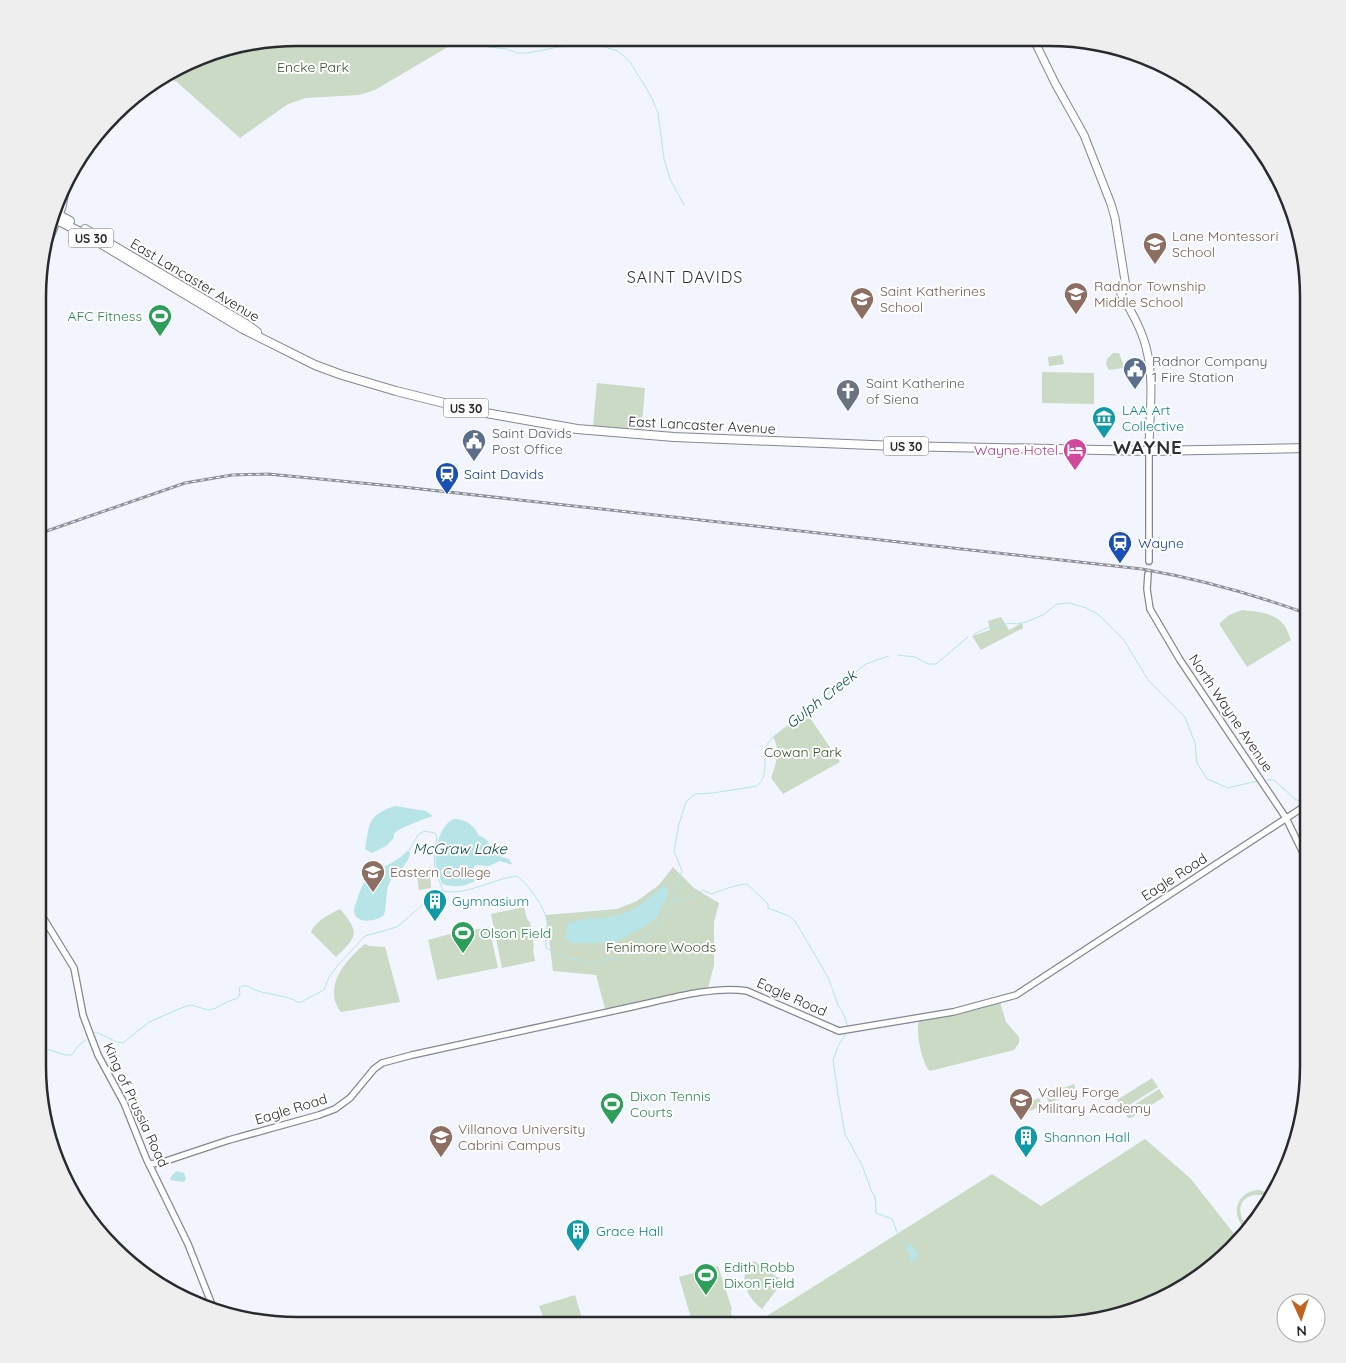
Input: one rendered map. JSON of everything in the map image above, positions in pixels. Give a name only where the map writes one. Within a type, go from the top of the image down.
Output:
[{"type":"highway","name":"East Lancaster Avenue","points":[[59,218],[246,324],[268,341],[324,369],[396,391],[480,412],[577,429],[674,437],[817,444],[1149,451]]},
{"type":"highway","name":"US 30","points":[[1149,451],[1300,448]]},
{"type":"main road","points":[[1037,46],[1084,135],[1113,210],[1126,287],[1121,294],[1137,322],[1143,338],[1150,372],[1152,392],[1149,451]]},
{"type":"street","points":[[1149,451],[1149,561]]},
{"type":"street","name":"North Wayne Avenue","points":[[1148,574],[1147,589],[1150,609],[1180,660],[1286,818],[1300,847]]},
{"type":"street","name":"Eagle Road","points":[[150,1164],[160,1163],[229,1140],[335,1109],[350,1098],[366,1076],[382,1063],[653,1002],[707,992],[734,989],[747,991],[839,1031],[952,1012],[1016,995],[1300,809]]},
{"type":"street","name":"King of Prussia Road","points":[[46,922],[74,968],[83,1014],[91,1037],[124,1103],[150,1164],[196,1261],[211,1301]]},
{"type":"green space","name":"Encke Park","points":[[297,46],[450,46],[375,90],[359,95],[306,98],[288,104],[240,138],[172,80],[201,65],[232,55],[264,48]]},
{"type":"green space","points":[[1113,353],[1119,353],[1123,368],[1109,370],[1106,364],[1107,359]]},
{"type":"green space","points":[[1062,355],[1064,364],[1049,366],[1048,357]]},
{"type":"green space","points":[[1042,372],[1094,373],[1094,404],[1042,403]]},
{"type":"green space","points":[[597,383],[645,388],[641,435],[595,431],[593,426]]},
{"type":"green space","points":[[1242,610],[1265,613],[1276,617],[1284,625],[1291,640],[1247,667],[1219,624],[1229,615]]},
{"type":"green space","points":[[1001,617],[1009,630],[1022,623],[1023,628],[981,650],[972,636],[990,630],[988,621]]},
{"type":"green space","name":"Cowan Park","points":[[806,712],[840,762],[783,794],[771,778],[777,752],[773,737]]},
{"type":"green space","name":"Fenimore Woods","points":[[673,867],[694,888],[719,903],[714,922],[714,965],[707,992],[606,1012],[596,975],[553,971],[546,915],[617,909],[637,901],[659,885]]},
{"type":"green space","points":[[430,874],[431,888],[419,890],[417,876]]},
{"type":"green space","points":[[524,907],[527,919],[530,922],[535,961],[502,968],[491,914]]},
{"type":"green space","points":[[340,909],[351,924],[354,934],[349,944],[336,957],[311,932],[319,921]]},
{"type":"green space","name":"Olson Field","points":[[489,927],[498,968],[437,980],[428,940]]},
{"type":"green space","points":[[365,944],[385,947],[400,1002],[341,1012],[334,994],[338,975],[350,958]]},
{"type":"green space","points":[[1000,1002],[1006,1022],[1019,1037],[1019,1043],[1014,1050],[930,1071],[924,1062],[920,1047],[919,1021]]},
{"type":"green space","points":[[1152,1078],[1158,1087],[1123,1109],[1117,1100]]},
{"type":"green space","points":[[1074,1084],[1077,1092],[1064,1097],[1061,1089]]},
{"type":"green space","points":[[1159,1089],[1164,1097],[1131,1118],[1128,1118],[1124,1111]]},
{"type":"green space","points":[[1059,1090],[1062,1098],[1049,1103],[1046,1095]]},
{"type":"green space","points":[[1039,1098],[1043,1106],[1029,1111],[1026,1103]]},
{"type":"green space","points":[[1145,1139],[1190,1178],[1235,1234],[1202,1265],[1160,1291],[1114,1308],[1082,1315],[1049,1317],[765,1317],[992,1174],[1041,1206]]},
{"type":"green space","points":[[1255,1191],[1265,1192],[1263,1196],[1254,1195],[1249,1197],[1242,1204],[1240,1209],[1245,1223],[1242,1226],[1237,1207],[1245,1195]]},
{"type":"green space","points":[[754,1261],[783,1281],[762,1309],[751,1298],[745,1286],[745,1273]]},
{"type":"green space","name":"Edith Robb Dixon Field","points":[[718,1266],[732,1309],[732,1317],[691,1317],[679,1277]]},
{"type":"green space","points":[[575,1295],[582,1317],[543,1317],[539,1306]]},
{"type":"water","points":[[395,806],[426,811],[433,816],[396,832],[394,838],[386,846],[372,853],[365,849],[369,827],[374,817]]},
{"type":"water","name":"McGraw Lake","points":[[454,819],[470,824],[479,836],[487,840],[491,847],[497,847],[501,857],[509,859],[513,865],[500,861],[489,866],[475,865],[473,869],[480,877],[471,883],[462,886],[442,884],[436,865],[437,845],[445,826]]},
{"type":"water","points":[[407,851],[410,852],[407,861],[393,876],[389,884],[384,915],[366,921],[357,918],[354,909],[364,883],[374,873],[397,860]]},
{"type":"water","points":[[664,886],[668,888],[668,895],[656,918],[644,927],[614,943],[573,943],[565,938],[568,924],[625,913],[637,907]]},
{"type":"water","points":[[177,1171],[184,1173],[186,1179],[184,1182],[170,1180]]},
{"type":"water","points":[[911,1244],[918,1254],[917,1259],[912,1263],[910,1261],[910,1253],[905,1248]]},
{"type":"waterway","points":[[486,46],[507,49],[517,53],[578,46]]},
{"type":"waterway","points":[[601,46],[618,51],[630,62],[651,96],[658,113],[664,159],[670,179],[684,205]]},
{"type":"waterway","name":"Gulph Creek","points":[[974,634],[987,628],[1026,622],[1043,615],[1057,604],[1070,603],[1086,608],[1099,615],[1124,640],[1148,680],[1185,717],[1195,743],[1197,763],[1207,779],[1228,788],[1257,781]]},
{"type":"waterway","name":"Gulph Creek","points":[[898,655],[915,657],[928,664],[936,664],[968,637]]},
{"type":"waterway","name":"Gulph Creek","points":[[93,1034],[96,1032],[123,1043],[149,1022],[181,1008],[191,1005],[208,1010],[238,998],[239,988],[244,986],[260,992],[290,998],[299,1003],[324,990],[329,977],[365,936],[397,927],[427,901],[443,891],[461,891],[517,876],[531,891],[544,911],[547,923],[546,948],[569,959],[578,959],[588,964],[608,958],[618,961],[629,949],[641,946],[639,940],[664,919],[672,902],[682,871],[674,851],[679,824],[686,802],[695,794],[757,786],[763,778],[766,747],[773,737],[866,664],[889,656]]},
{"type":"waterway","name":"Gulph Creek","points":[[1267,780],[1274,780],[1300,802]]},
{"type":"waterway","points":[[408,852],[418,835],[424,831],[435,833],[437,837],[434,854],[435,869],[443,891]]},
{"type":"waterway","points":[[673,902],[694,896],[702,890],[712,894],[747,884],[768,904],[768,908],[789,916],[795,921],[828,977],[848,1028]]},
{"type":"waterway","points":[[847,1032],[838,1046],[833,1060],[845,1134],[862,1165],[875,1197],[876,1213],[892,1219],[899,1237],[907,1245]]},
{"type":"waterway","name":"Gulph Creek","points":[[46,1049],[64,1055],[72,1055],[77,1047],[88,1038]]},
{"type":"tunnel","points":[[1148,574],[1149,561]]},
{"type":"railway","points":[[46,531],[185,483],[232,475],[268,474],[403,487],[1142,569],[1226,588],[1300,611]]},
{"type":"place","name":"Lane Montessori School","points":[[1155,265]]},
{"type":"place","name":"Radnor Township Middle School","points":[[1076,315]]},
{"type":"place","name":"Saint Katherines School","points":[[862,320]]},
{"type":"place","name":"AFC Fitness","points":[[160,337]]},
{"type":"place","name":"Radnor Company 1 Fire Station","points":[[1135,390]]},
{"type":"place","name":"Saint Katherine of Siena","points":[[848,412]]},
{"type":"place","name":"LAA Art Collective","points":[[1104,439]]},
{"type":"place","name":"Saint Davids Post Office","points":[[474,462]]},
{"type":"place","name":"Wayne Hotel","points":[[1075,471]]},
{"type":"place","name":"Saint Davids","points":[[447,495]]},
{"type":"place","name":"Wayne","points":[[1120,564]]},
{"type":"place","name":"Eastern College","points":[[373,893]]},
{"type":"place","name":"Gymnasium","points":[[435,922]]},
{"type":"place","name":"Olson Field","points":[[463,954]]},
{"type":"place","name":"Valley Forge Military Academy","points":[[1021,1121]]},
{"type":"place","name":"Dixon Tennis Courts","points":[[612,1125]]},
{"type":"place","name":"Villanova University Cabrini Campus","points":[[441,1158]]},
{"type":"place","name":"Shannon Hall","points":[[1026,1158]]},
{"type":"place","name":"Grace Hall","points":[[578,1252]]},
{"type":"place","name":"Edith Robb Dixon Field","points":[[706,1296]]},
{"type":"district","name":"SAINT DAVIDS","points":[[685,277]]},
{"type":"district","name":"WAYNE","points":[[1148,447]]}]
